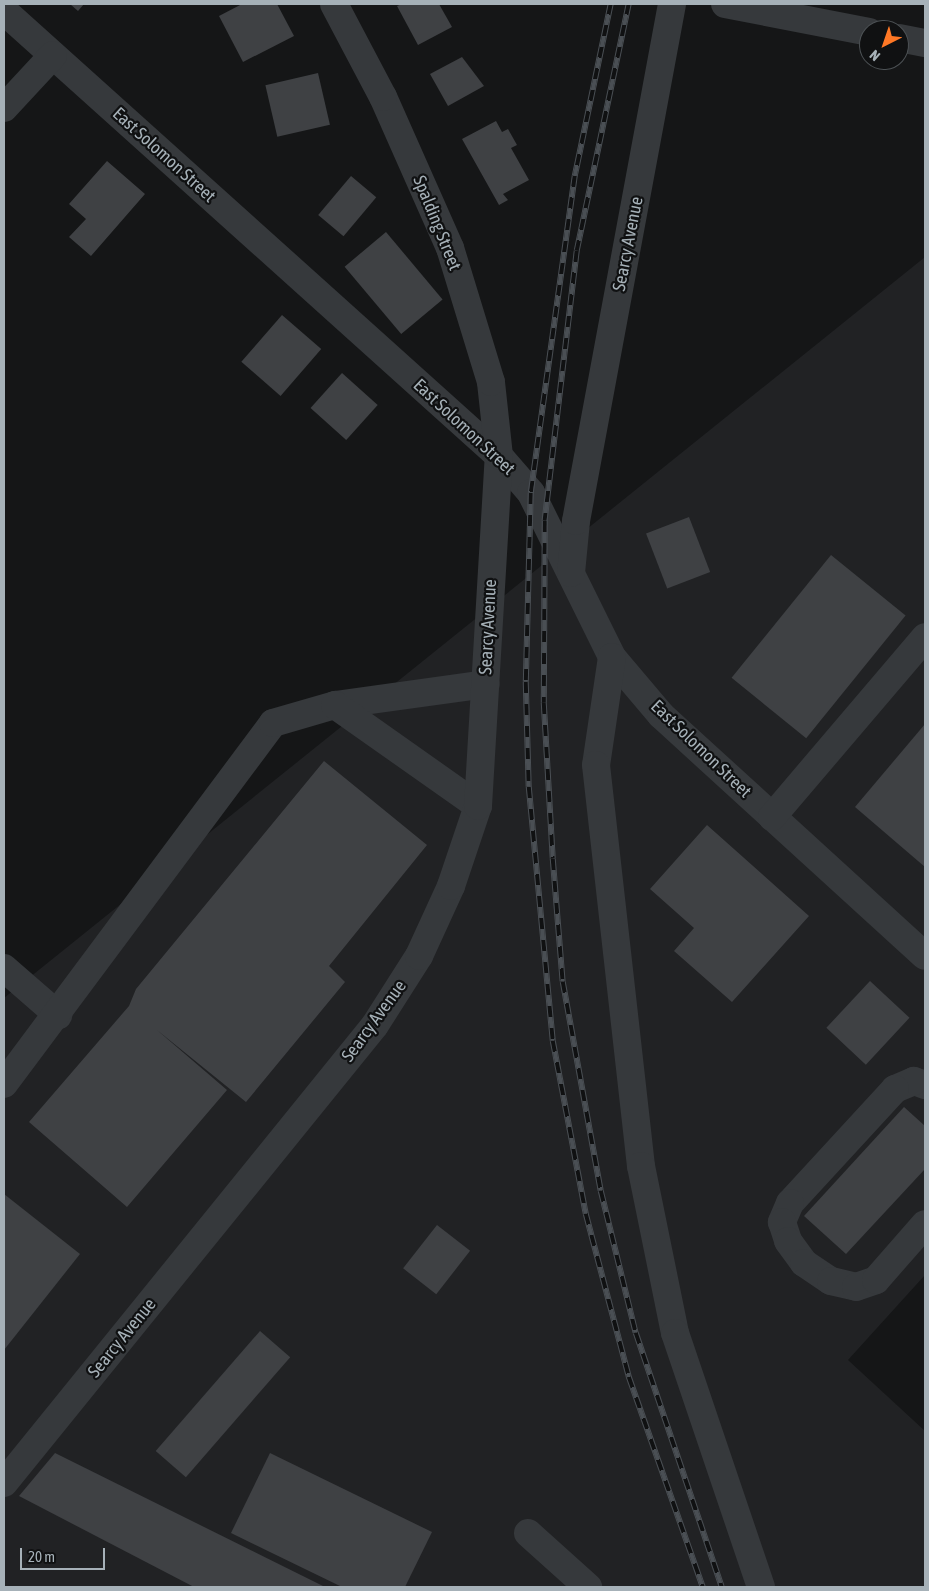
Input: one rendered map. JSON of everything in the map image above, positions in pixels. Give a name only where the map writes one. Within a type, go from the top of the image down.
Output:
[{"type":"street","name":"Spalding Street","points":[[334,4],[383,97],[450,248],[491,382],[499,456]]},
{"type":"street","name":"Searcy Avenue","points":[[571,573],[576,521],[672,4]]},
{"type":"street","points":[[725,4],[859,30]]},
{"type":"street","name":"East Solomon Street","points":[[4,11],[499,456],[531,493],[612,657],[662,715],[925,956]]},
{"type":"street","points":[[909,40],[925,43]]},
{"type":"street","points":[[4,108],[53,55]]},
{"type":"street","name":"Searcy Avenue","points":[[4,1483],[375,1025],[416,962],[451,886],[478,806],[499,456]]},
{"type":"street","points":[[772,817],[925,637]]},
{"type":"street","points":[[612,657],[596,765],[641,1166],[675,1334],[761,1587]]},
{"type":"street","points":[[4,1084],[58,1015],[273,723],[335,705],[486,684]]},
{"type":"street","points":[[335,705],[478,806]]},
{"type":"street","points":[[4,968],[58,1015]]},
{"type":"street","points":[[925,1085],[914,1081],[895,1089],[790,1203],[782,1222],[788,1241],[804,1262],[831,1281],[856,1287],[876,1280],[925,1224]]},
{"type":"street","points":[[528,1533],[588,1587]]},
{"type":"shaded area","points":[[925,257],[925,1275],[848,1360],[925,1431],[925,1587],[4,1587],[4,998]]},
{"type":"building","points":[[70,4],[84,4],[78,11]]},
{"type":"building","points":[[242,4],[277,4],[294,36],[243,62],[219,16]]},
{"type":"building","points":[[402,4],[439,4],[452,27],[418,45],[397,6]]},
{"type":"building","points":[[462,57],[484,86],[448,106],[430,74]]},
{"type":"building","points":[[318,73],[330,125],[277,137],[265,85]]},
{"type":"building","points":[[496,121],[502,132],[508,129],[517,145],[511,148],[529,180],[503,194],[508,200],[499,205],[462,139]]},
{"type":"building","points":[[107,161],[145,194],[91,256],[69,237],[86,219],[69,204]]},
{"type":"building","points":[[351,176],[376,197],[343,236],[318,215]]},
{"type":"building","points":[[386,232],[443,299],[401,334],[345,267]]},
{"type":"building","points":[[282,315],[321,349],[281,396],[241,362]]},
{"type":"building","points":[[342,373],[378,405],[346,440],[311,408]]},
{"type":"building","points":[[689,517],[710,572],[667,589],[646,533]]},
{"type":"building","points":[[831,555],[906,615],[806,738],[732,678]]},
{"type":"building","points":[[925,724],[925,867],[855,807]]},
{"type":"building","points":[[324,761],[427,845],[329,966],[345,982],[246,1102],[157,1030],[227,1090],[127,1207],[29,1122],[129,1006],[136,989]]},
{"type":"building","points":[[707,825],[809,916],[732,1002],[674,951],[694,928],[650,889]]},
{"type":"building","points":[[870,981],[909,1018],[866,1065],[826,1028]]},
{"type":"building","points":[[904,1107],[925,1126],[925,1169],[846,1254],[804,1216]]},
{"type":"building","points":[[4,1194],[80,1254],[4,1350]]},
{"type":"building","points":[[437,1225],[470,1251],[436,1294],[403,1268]]},
{"type":"building","points":[[260,1331],[290,1357],[186,1477],[156,1451]]},
{"type":"building","points":[[55,1453],[325,1587],[194,1587],[19,1496]]},
{"type":"building","points":[[270,1453],[432,1532],[405,1587],[342,1587],[231,1533]]},
{"type":"railway","points":[[611,4],[575,176],[531,493],[526,682],[529,787],[553,1041],[586,1214],[629,1377],[703,1587]]},
{"type":"railway","points":[[629,4],[577,251],[545,521],[544,703],[553,859],[563,982],[601,1191],[636,1333],[722,1587]]}]
